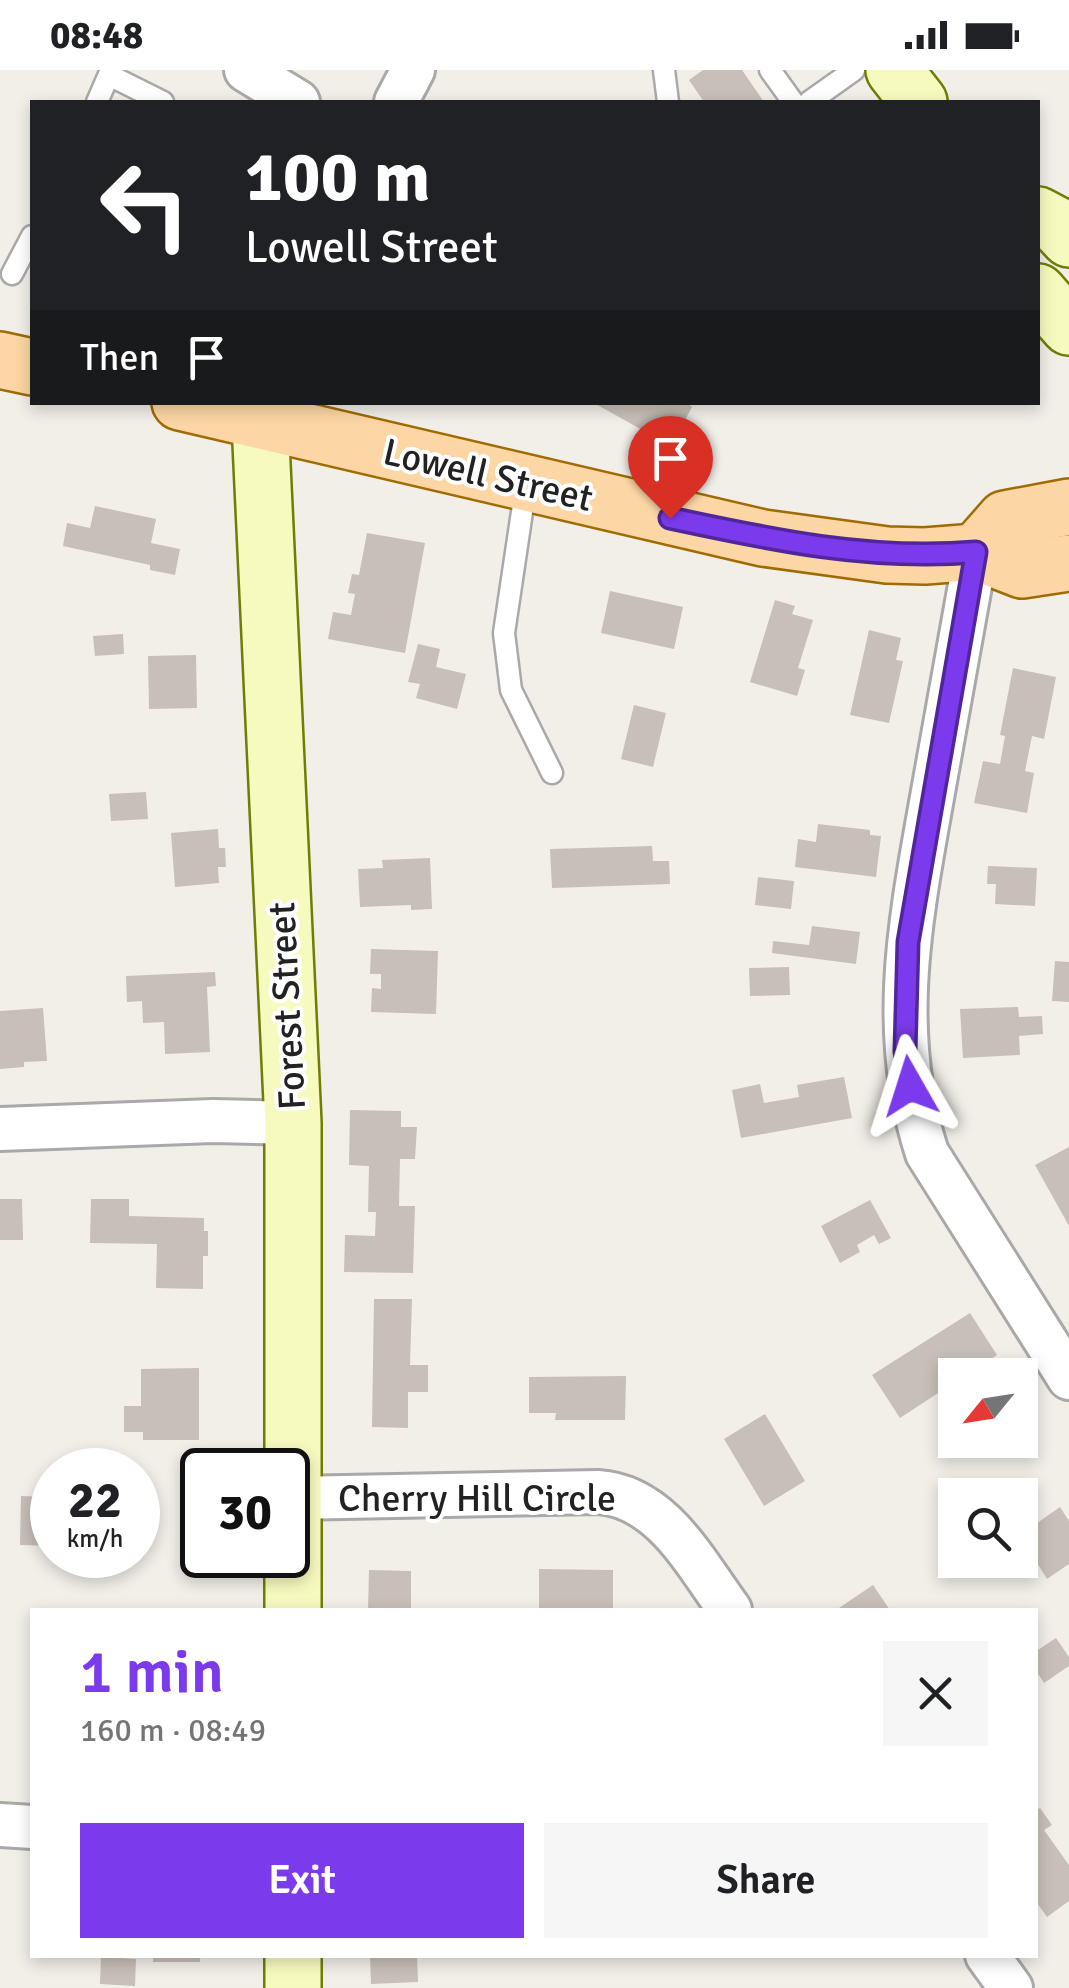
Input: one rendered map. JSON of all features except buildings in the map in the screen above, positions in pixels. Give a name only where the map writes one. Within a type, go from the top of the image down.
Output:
[{"type":"main road","points":[[0,360],[30,367]]},
{"type":"main road","name":"Lowell Street","points":[[204,405],[260,412],[638,511],[848,552],[925,556],[976,552],[1022,570],[1069,563]]},
{"type":"main road","points":[[976,552],[1005,519],[1069,507]]},
{"type":"street","points":[[246,70],[295,100]]},
{"type":"street","points":[[397,100],[413,70]]},
{"type":"street","points":[[894,70],[917,100]]},
{"type":"street","points":[[1040,215],[1069,238]]},
{"type":"street","points":[[1040,294],[1069,328]]},
{"type":"street","name":"Forest Street","points":[[260,412],[293,1123],[293,1448]]},
{"type":"street","points":[[976,552],[914,904],[905,978],[905,1051],[916,1120],[927,1153],[1069,1378]]},
{"type":"street","points":[[0,1128],[213,1121],[293,1123]]},
{"type":"street","name":"Cherry Hill Circle","points":[[310,1498],[598,1492],[628,1496],[661,1520],[728,1608]]},
{"type":"street","name":"Forest Street","points":[[292,1578],[292,1608]]},
{"type":"street","points":[[0,1826],[30,1827]]},
{"type":"street","points":[[292,1958],[292,1988]]},
{"type":"street","points":[[988,1958],[1011,1988]]},
{"type":"lane","points":[[664,70],[668,100]]},
{"type":"lane","points":[[770,70],[792,100]]},
{"type":"lane","points":[[812,100],[854,70]]},
{"type":"lane","points":[[98,100],[110,72],[159,100]]},
{"type":"lane","points":[[12,274],[30,240]]},
{"type":"lane","points":[[526,483],[504,633],[511,690],[552,772]]},
{"type":"route","points":[[670,518],[848,552],[925,556],[976,552],[908,942],[905,1051],[910,1086]]}]
